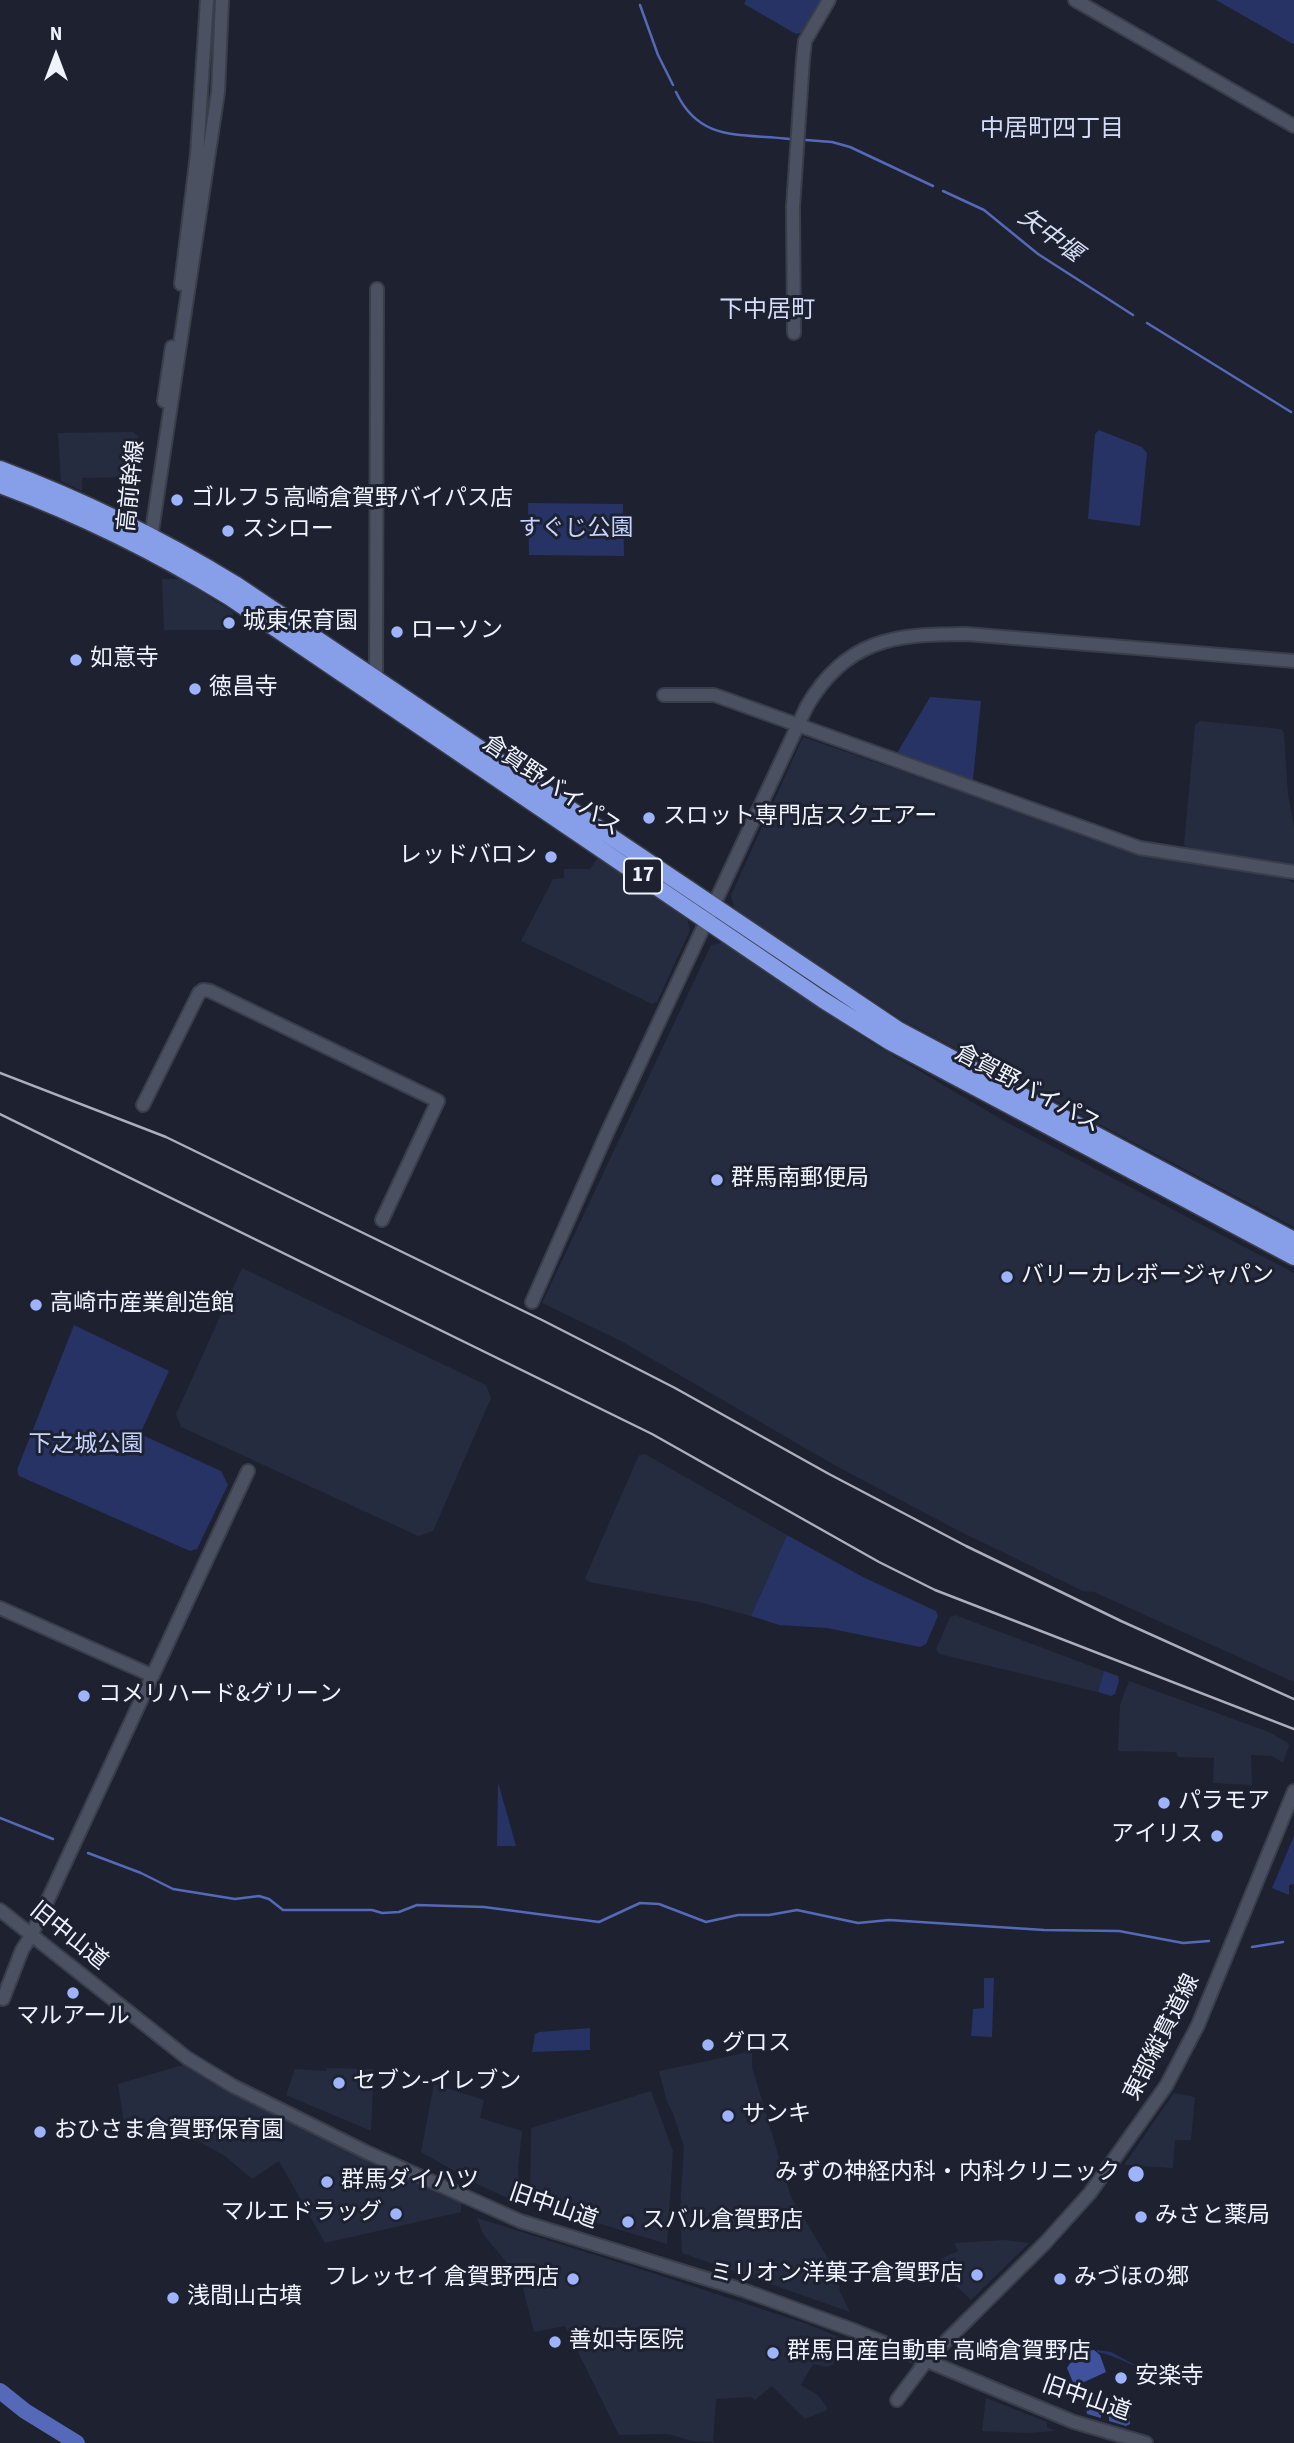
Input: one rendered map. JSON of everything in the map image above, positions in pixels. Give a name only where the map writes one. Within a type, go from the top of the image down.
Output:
[{"type":"highway","name":"倉賀野バイパス","points":[[0,469],[44,485],[235,584],[377,679],[711,913],[823,1000],[890,1042],[1294,1257]]},
{"type":"highway","name":"倉賀野バイパス","points":[[0,485],[149,539],[376,697],[711,913],[897,1029],[1294,1240]]},
{"type":"street","name":"高前幹線","points":[[149,539],[197,154],[207,0]]},
{"type":"street","name":"高前幹線","points":[[149,539],[216,105],[222,0]]},
{"type":"street","points":[[794,333],[793,207],[803,59],[806,41],[829,0]]},
{"type":"street","points":[[1075,0],[1294,126]]},
{"type":"street","points":[[376,697],[377,289]]},
{"type":"street","points":[[532,1302],[607,1133],[799,726],[818,687],[840,665],[863,648],[914,634],[966,634],[1294,661]]},
{"type":"street","points":[[664,695],[714,695],[1140,848],[1294,872]]},
{"type":"street","points":[[143,1105],[203,990],[210,990],[323,1044],[438,1101],[382,1220]]},
{"type":"street","points":[[3,1999],[22,1950],[31,1936],[248,1471]]},
{"type":"street","points":[[0,1608],[151,1675]]},
{"type":"street","name":"東部縦貫道線","points":[[897,2400],[927,2360],[1045,2243],[1084,2200],[1166,2087],[1200,2022],[1294,1791]]},
{"type":"street","name":"旧中山道","points":[[0,1910],[187,2058],[233,2086],[366,2152],[520,2221],[743,2290],[927,2360],[1074,2422],[1146,2443]]},
{"type":"shaded area","points":[[133,432],[138,436],[136,477],[82,478],[82,491],[61,481],[58,433]]},
{"type":"shaded area","points":[[162,579],[181,579],[233,612],[234,630],[164,630]]},
{"type":"shaded area","points":[[1200,721],[1281,729],[1284,733],[1288,795],[1294,826],[1294,866],[1189,849],[1184,845],[1195,725]]},
{"type":"shaded area","points":[[803,737],[1135,852],[1284,878],[1294,883],[1294,1227],[902,1020],[735,910],[731,895]]},
{"type":"shaded area","points":[[598,857],[687,918],[690,930],[657,1002],[652,1004],[521,941],[553,879],[564,878],[564,869],[590,869]]},
{"type":"shaded area","points":[[724,942],[872,1043],[1006,1122],[1294,1273],[1294,1682],[1094,1592],[1083,1591],[959,1531],[836,1466],[621,1341],[542,1303],[711,945]]},
{"type":"shaded area","points":[[242,1268],[486,1385],[491,1398],[433,1531],[418,1536],[181,1427],[176,1414]]},
{"type":"shaded area","points":[[645,1454],[787,1535],[751,1616],[699,1602],[589,1582],[585,1578],[639,1455]]},
{"type":"shaded area","points":[[955,1615],[1104,1671],[1098,1692],[939,1654],[936,1649],[950,1617]]},
{"type":"shaded area","points":[[1129,1681],[1269,1732],[1287,1742],[1289,1746],[1283,1763],[1272,1756],[1251,1755],[1252,1785],[1213,1783],[1214,1758],[1178,1757],[1176,1752],[1118,1751],[1120,1705]]},
{"type":"shaded area","points":[[752,2049],[752,2067],[791,2197],[837,2273],[840,2292],[850,2312],[682,2253],[680,2211],[684,2147],[659,2071],[740,2054]]},
{"type":"shaded area","points":[[186,2064],[461,2202],[461,2212],[325,2243],[279,2161],[252,2179],[225,2156],[198,2141],[126,2137],[118,2084]]},
{"type":"shaded area","points":[[327,2068],[374,2069],[371,2131],[286,2095],[295,2069],[326,2071]]},
{"type":"shaded area","points":[[434,2084],[484,2100],[480,2118],[522,2131],[518,2168],[519,2203],[479,2185],[421,2152]]},
{"type":"shaded area","points":[[651,2091],[673,2151],[667,2244],[530,2203],[531,2128]]},
{"type":"shaded area","points":[[1174,2093],[1195,2097],[1191,2140],[1175,2140],[1173,2168],[1124,2165]]},
{"type":"shaded area","points":[[477,2218],[665,2277],[810,2325],[841,2338],[833,2365],[826,2367],[813,2364],[801,2385],[818,2395],[827,2410],[805,2419],[772,2386],[755,2400],[751,2397],[716,2399],[713,2442],[692,2441],[668,2434],[619,2435],[565,2326],[534,2332],[521,2280],[483,2234]]},
{"type":"shaded area","points":[[1004,2240],[1029,2243],[971,2300],[953,2283],[941,2259],[958,2251],[954,2243]]},
{"type":"shaded area","points":[[1094,2350],[1100,2355],[1106,2372],[1082,2383],[1089,2397],[1102,2406],[1123,2401],[1129,2404],[1130,2424],[1126,2426],[1109,2421],[1109,2412],[1101,2413],[1101,2418],[1087,2414],[1084,2392],[1077,2392],[1067,2368],[1078,2351]]},
{"type":"shaded area","points":[[986,2398],[1047,2422],[1047,2427],[1056,2431],[982,2431]]},
{"type":"green space","points":[[746,0],[823,0],[804,32],[796,34],[744,4]]},
{"type":"green space","points":[[1216,0],[1294,0],[1294,44],[1293,44]]},
{"type":"green space","points":[[1099,430],[1142,447],[1147,453],[1140,526],[1088,519],[1095,434]]},
{"type":"green space","name":"すぐじ公園","points":[[528,503],[623,504],[624,556],[529,555]]},
{"type":"green space","points":[[930,697],[981,701],[972,789],[893,760]]},
{"type":"green space","name":"下之城公園","points":[[74,1325],[169,1371],[140,1434],[221,1471],[228,1485],[197,1549],[190,1551],[19,1476],[17,1470]]},
{"type":"green space","points":[[787,1535],[863,1577],[936,1611],[938,1616],[926,1644],[920,1647],[827,1628],[779,1625],[751,1616]]},
{"type":"green space","points":[[1104,1671],[1118,1676],[1115,1694],[1111,1696],[1098,1692]]},
{"type":"green space","points":[[498,1782],[516,1846],[497,1846]]},
{"type":"green space","points":[[1294,1836],[1294,1884],[1289,1885],[1289,1895],[1272,1888]]},
{"type":"green space","points":[[984,1978],[994,1978],[992,2037],[971,2036],[973,2009],[984,2008]]},
{"type":"green space","points":[[590,2028],[590,2050],[532,2052],[535,2034],[539,2032]]},
{"type":"green space","points":[[1097,2350],[1111,2352],[1133,2364],[1181,2368],[1179,2378],[1154,2376],[1153,2372]]},
{"type":"waterway","name":"矢中堰","points":[[640,5],[658,55],[673,85]]},
{"type":"waterway","name":"矢中堰","points":[[676,92],[697,120],[710,128],[739,135],[790,139]]},
{"type":"waterway","name":"矢中堰","points":[[806,140],[832,142],[850,147],[933,186]]},
{"type":"waterway","name":"矢中堰","points":[[943,191],[984,210],[1038,254],[1133,315]]},
{"type":"waterway","name":"矢中堰","points":[[1147,323],[1291,412]]},
{"type":"waterway","points":[[0,1818],[53,1839]]},
{"type":"waterway","points":[[88,1853],[141,1873],[173,1889],[235,1899],[259,1896],[269,1899],[283,1910],[372,1910],[382,1913],[399,1912],[417,1905],[484,1907],[599,1922],[640,1903],[659,1904],[706,1922],[738,1915],[769,1915],[797,1910],[858,1923],[889,1920],[1044,1930],[1119,1931],[1183,1943],[1209,1941]]},
{"type":"waterway","points":[[1252,1947],[1283,1942]]},
{"type":"waterway","points":[[0,2391],[25,2411],[77,2443]]},
{"type":"railway","points":[[0,1073],[166,1137],[544,1321],[675,1388],[966,1546],[1121,1621],[1294,1699]]},
{"type":"railway","points":[[0,1114],[652,1434],[879,1562],[935,1590],[1294,1729]]},
{"type":"place","name":"ゴルフ５高崎倉賀野バイパス店","points":[[177,500]]},
{"type":"place","name":"スシロー","points":[[228,531]]},
{"type":"place","name":"城東保育園","points":[[229,623]]},
{"type":"place","name":"ローソン","points":[[397,632]]},
{"type":"place","name":"如意寺","points":[[76,660]]},
{"type":"place","name":"徳昌寺","points":[[195,689]]},
{"type":"place","name":"スロット専門店スクエアー","points":[[649,818]]},
{"type":"place","name":"レッドバロン","points":[[551,857]]},
{"type":"place","name":"群馬南郵便局","points":[[717,1180]]},
{"type":"place","name":"バリーカレボージャパン","points":[[1007,1277]]},
{"type":"place","name":"高崎市産業創造館","points":[[36,1305]]},
{"type":"place","name":"コメリハード&グリーン","points":[[84,1696]]},
{"type":"place","name":"パラモア","points":[[1164,1803]]},
{"type":"place","name":"アイリス","points":[[1217,1836]]},
{"type":"place","name":"マルアール","points":[[73,1993]]},
{"type":"place","name":"グロス","points":[[708,2045]]},
{"type":"place","name":"セブン-イレブン","points":[[339,2083]]},
{"type":"place","name":"サンキ","points":[[728,2116]]},
{"type":"place","name":"おひさま倉賀野保育園","points":[[40,2132]]},
{"type":"place","name":"みずの神経内科・内科クリニック","points":[[1136,2174]]},
{"type":"place","name":"群馬ダイハツ","points":[[327,2182]]},
{"type":"place","name":"マルエドラッグ","points":[[396,2214]]},
{"type":"place","name":"みさと薬局","points":[[1141,2217]]},
{"type":"place","name":"スバル倉賀野店","points":[[628,2222]]},
{"type":"place","name":"ミリオン洋菓子倉賀野店","points":[[977,2275]]},
{"type":"place","name":"フレッセイ 倉賀野西店","points":[[573,2279]]},
{"type":"place","name":"みづほの郷","points":[[1060,2279]]},
{"type":"place","name":"浅間山古墳","points":[[173,2298]]},
{"type":"place","name":"善如寺医院","points":[[555,2342]]},
{"type":"place","name":"群馬日産自動車 高崎倉賀野店","points":[[773,2353]]},
{"type":"place","name":"安楽寺","points":[[1121,2378]]},
{"type":"district","name":"中居町四丁目","points":[[1052,131]]},
{"type":"district","name":"下中居町","points":[[767,312]]}]
